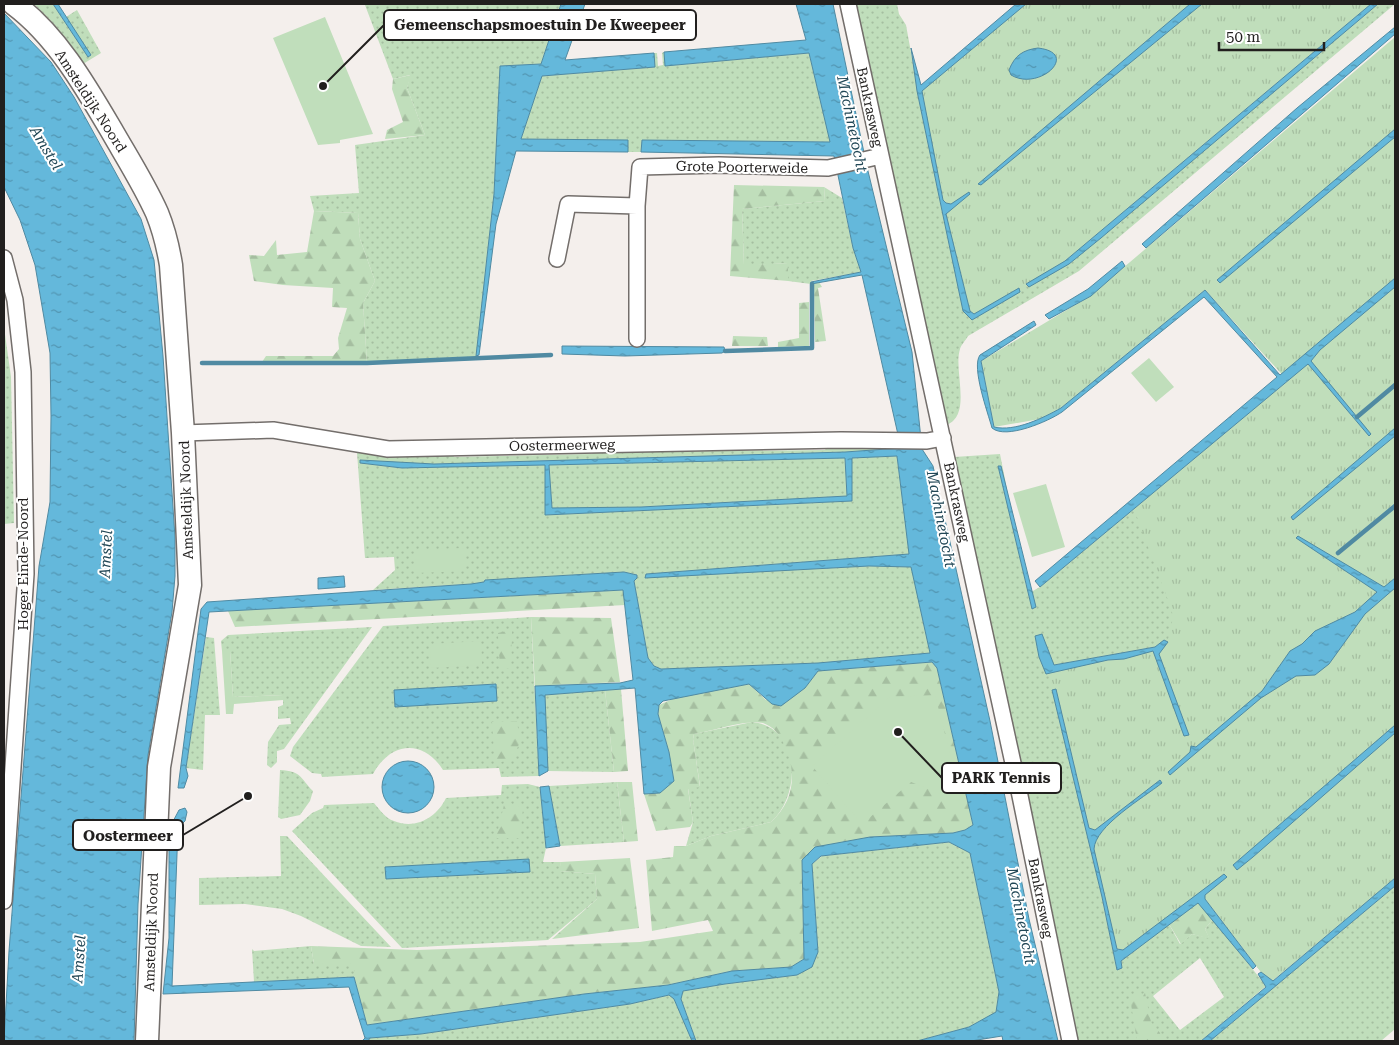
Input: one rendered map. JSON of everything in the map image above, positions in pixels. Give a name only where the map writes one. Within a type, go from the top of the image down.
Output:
[{"type":"street","name":"Amsteldijk Noord","points":[[14,4],[42,30],[76,73],[126,155],[157,214],[167,244],[171,265],[183,433],[190,585],[159,768],[147,1041]]},
{"type":"street","name":"Bankrasweg","points":[[848,4],[875,158],[943,438],[1020,795],[1070,1041]]},
{"type":"street","name":"Grote Poorterweide","points":[[638,339],[637,206],[640,167],[718,165],[828,168],[875,158]]},
{"type":"street","points":[[557,259],[568,204],[637,206]]},
{"type":"street","name":"Hoger Einde-Noord","points":[[4,258],[15,300],[23,372],[23,511],[26,574],[4,902]]},
{"type":"street","name":"Oostermeerweg","points":[[183,433],[273,430],[388,449],[841,440],[928,441],[943,438]]},
{"type":"green space","points":[[34,4],[53,4],[88,57],[66,17],[77,10],[101,53],[83,64],[61,32]]},
{"type":"green space","points":[[561,4],[541,64],[500,66],[494,194],[476,360],[367,363],[363,303],[375,281],[360,239],[358,213],[314,211],[310,196],[359,193],[355,145],[425,135],[407,88],[410,75],[393,79],[365,5]]},
{"type":"green space","points":[[853,4],[897,4],[899,14],[906,25],[918,91],[1019,4],[1371,4],[1065,261],[1069,264],[1378,4],[1395,4],[1079,271],[968,336],[961,347],[958,358],[959,412],[954,420],[946,425]]},
{"type":"green space","points":[[1025,4],[1370,4],[1065,261],[974,314],[970,311],[922,91]]},
{"type":"green space","points":[[325,17],[373,134],[340,140],[340,143],[318,145],[273,38]]},
{"type":"green space","points":[[1395,37],[1395,878],[1272,981],[1261,972],[1201,892],[1146,935],[1124,948],[1117,949],[1055,690],[1052,690],[1050,672],[1161,649],[1171,632],[1172,611],[1134,509],[1288,381],[1205,290],[1061,408],[1040,419],[994,427],[981,361],[1090,296]]},
{"type":"green space","points":[[664,52],[666,66],[809,53],[831,142],[642,140],[641,152],[628,152],[628,140],[521,139],[542,76],[654,67],[654,53],[657,53],[658,66],[663,65],[662,53]]},
{"type":"green space","points":[[411,75],[407,88],[425,135],[385,139],[387,130],[403,122],[392,89],[393,79]]},
{"type":"green space","points":[[734,185],[824,187],[825,201],[742,209],[744,265],[788,263],[788,281],[730,276]]},
{"type":"green space","points":[[824,187],[842,198],[853,248],[862,272],[811,281],[811,284],[788,281],[787,263],[744,266],[742,209],[825,201]]},
{"type":"green space","points":[[314,211],[358,213],[360,239],[375,281],[363,303],[367,363],[262,362],[266,356],[333,356],[339,349],[338,338],[347,308],[332,307],[333,288],[254,281],[249,255],[264,256],[276,240],[277,255],[307,252]]},
{"type":"green space","points":[[819,282],[822,287],[818,288],[826,341],[815,342],[814,283]]},
{"type":"green space","points":[[809,302],[809,346],[778,347],[778,342],[799,338],[799,303]]},
{"type":"green space","points":[[4,327],[11,377],[14,523],[4,524]]},
{"type":"green space","points":[[733,336],[767,337],[768,346],[732,346]]},
{"type":"green space","points":[[1149,358],[1174,387],[1156,402],[1131,373]]},
{"type":"green space","points":[[1308,364],[1395,878],[1272,981],[1261,972],[1205,899],[1205,895],[1224,874],[1123,950],[1117,949],[1102,897],[1117,970],[1122,968],[1121,961],[1169,924],[1180,944],[1192,934],[1209,938],[1205,929],[1213,919],[1266,986],[1201,1041],[1077,1041],[954,457],[1000,454],[1026,585],[1034,602],[1031,592],[1040,587]],"holes":[[[1165,640],[1161,677],[1054,665],[1155,647]],[[1200,958],[1224,997],[1180,1030],[1153,996]]]},
{"type":"green space","points":[[829,444],[901,448],[845,452],[434,464],[360,463],[402,468],[545,465],[545,515],[852,501],[852,458],[897,456],[910,554],[646,574],[645,577],[869,566],[912,567],[930,653],[818,663],[661,669],[654,666],[648,658],[634,581],[637,575],[624,572],[485,580],[485,582],[471,584],[373,590],[395,570],[394,557],[365,558],[357,453],[452,453],[454,457],[592,454],[596,450],[626,448],[626,452],[825,450]]},
{"type":"green space","points":[[845,458],[847,496],[641,507],[552,509],[549,465]]},
{"type":"green space","points":[[1046,484],[1065,547],[1032,557],[1013,493]]},
{"type":"green space","points":[[465,548],[465,571],[416,573],[415,550]]},
{"type":"green space","points":[[624,590],[625,605],[235,627],[228,611]]},
{"type":"green space","points":[[531,617],[539,776],[501,777],[499,768],[443,770],[426,753],[417,749],[407,748],[397,750],[388,755],[373,774],[322,777],[321,774],[312,773],[290,756],[293,747],[383,626]],"holes":[[[495,684],[496,701],[395,706],[394,690]]]},
{"type":"green space","points":[[531,617],[611,618],[620,682],[535,686]]},
{"type":"green space","points":[[372,627],[284,749],[277,751],[277,762],[271,768],[267,765],[268,742],[279,725],[291,724],[290,718],[278,719],[278,707],[283,705],[283,695],[233,697],[230,651],[222,651],[221,641],[228,635]]},
{"type":"green space","points":[[512,630],[511,668],[500,670],[498,633]]},
{"type":"green space","points":[[206,637],[214,638],[220,715],[205,715],[203,770],[186,768]]},
{"type":"green space","points":[[481,641],[482,665],[431,668],[430,644]]},
{"type":"green space","points":[[222,651],[230,651],[233,697],[283,695],[283,700],[234,704],[233,714],[226,714]]},
{"type":"green space","points":[[932,662],[937,668],[973,825],[965,830],[953,833],[870,837],[802,860],[804,959],[791,967],[732,971],[668,985],[584,994],[367,1025],[354,977],[354,964],[314,964],[311,946],[417,950],[640,942],[713,931],[708,920],[652,931],[646,860],[673,857],[674,846],[686,846],[711,836],[771,822],[785,804],[789,795],[792,775],[791,765],[781,737],[763,723],[739,724],[694,734],[693,739],[700,787],[688,789],[693,822],[690,827],[656,831],[644,794],[660,793],[669,752],[658,714],[659,705],[675,698],[749,684],[766,700],[805,688],[818,671]]},
{"type":"green space","points":[[621,689],[628,771],[614,772],[605,690]]},
{"type":"green space","points":[[605,690],[614,772],[548,771],[544,695]]},
{"type":"green space","points":[[935,695],[961,797],[958,801],[911,782],[862,824],[812,766],[890,697]]},
{"type":"green space","points":[[517,721],[520,742],[513,758],[495,764],[492,722]]},
{"type":"green space","points":[[752,722],[768,727],[780,736],[788,748],[792,763],[792,779],[788,795],[781,810],[771,822],[711,836],[686,846],[693,822],[688,788],[700,786],[693,739],[694,734]]},
{"type":"green space","points":[[280,770],[297,774],[313,791],[310,801],[300,815],[281,819],[278,817]]},
{"type":"green space","points":[[617,782],[624,842],[560,846],[549,786]]},
{"type":"green space","points":[[617,782],[632,782],[638,841],[624,842]]},
{"type":"green space","points":[[528,784],[540,787],[546,848],[543,862],[561,862],[560,871],[595,874],[597,899],[548,940],[402,948],[292,831],[312,813],[323,808],[324,805],[374,803],[391,820],[410,824],[418,823],[431,816],[446,798],[501,795],[502,785]]},
{"type":"green space","points":[[505,801],[523,808],[520,838],[496,838]]},
{"type":"green space","points":[[280,836],[287,836],[391,947],[361,946],[301,916],[282,909],[245,904],[199,905],[199,878],[281,876]]},
{"type":"green space","points":[[949,842],[970,853],[999,992],[996,1013],[969,1027],[917,1041],[696,1041],[681,999],[683,991],[797,975],[818,952],[812,864],[822,856]]},
{"type":"green space","points":[[630,858],[639,928],[552,939],[597,899],[595,874],[559,871],[561,862]]},
{"type":"green space","points":[[1395,886],[1395,1029],[1381,1041],[1210,1041]]},
{"type":"green space","points":[[1198,902],[1213,919],[1205,929],[1210,939],[1192,934],[1181,944],[1169,924]]},
{"type":"green space","points":[[311,946],[314,964],[354,964],[354,977],[254,982],[252,949],[254,951]]},
{"type":"green space","points":[[1145,993],[1151,1022],[1160,1033],[1161,1041],[1137,1041],[1130,998]]},
{"type":"green space","points":[[669,995],[674,998],[692,1041],[368,1041],[370,1038],[421,1034],[630,1004]]},
{"type":"water","points":[[53,4],[58,4],[91,55],[88,57]]},
{"type":"water","points":[[561,4],[585,4],[565,60],[654,53],[655,67],[542,76],[521,139],[628,140],[628,152],[516,151],[496,224],[479,355],[476,356],[494,194],[500,66],[541,64]]},
{"type":"water","name":"Machinetocht","points":[[796,4],[833,4],[867,167],[912,352],[922,449],[933,466],[990,721],[1029,919],[1058,1041],[1003,1041],[1002,1036],[971,1041],[917,1041],[969,1027],[996,1012],[999,992],[970,853],[949,842],[821,856],[812,864],[818,952],[812,967],[797,975],[683,991],[681,999],[696,1041],[692,1041],[674,999],[669,995],[630,1004],[421,1034],[370,1038],[368,1041],[362,1041],[365,1038],[349,987],[163,994],[169,938],[169,829],[179,810],[185,808],[187,812],[185,821],[178,828],[172,986],[354,977],[367,1025],[584,994],[668,985],[732,971],[791,967],[804,959],[802,860],[815,847],[870,837],[953,833],[965,830],[973,825],[937,668],[932,662],[818,671],[805,688],[781,706],[772,704],[749,684],[663,701],[659,705],[658,714],[669,752],[674,781],[660,793],[644,794],[635,688],[545,695],[548,771],[539,776],[535,686],[620,683],[633,680],[623,590],[209,612],[186,768],[188,776],[184,788],[178,788],[201,609],[207,602],[471,584],[484,582],[485,580],[624,572],[637,575],[634,581],[648,658],[654,666],[661,669],[818,663],[930,653],[911,567],[869,566],[645,578],[646,574],[909,554],[897,456],[852,458],[852,501],[545,515],[545,465],[402,468],[360,463],[360,460],[434,464],[845,452],[901,448],[862,275],[811,284],[811,282],[861,272],[853,248],[834,156],[641,152],[642,140],[830,142],[809,53],[665,66],[664,52],[806,40]],"holes":[[[845,458],[847,496],[641,507],[552,508],[549,465]]]},
{"type":"water","points":[[1016,4],[1026,4],[922,91],[943,200],[951,204],[969,192],[970,194],[946,214],[970,311],[974,314],[1019,288],[1020,292],[972,320],[963,311],[917,91],[911,48],[921,85]]},
{"type":"water","points":[[1190,4],[1202,4],[981,185],[978,184]]},
{"type":"water","points":[[1371,4],[1378,4],[1069,264],[1029,287],[1026,284],[1065,261]]},
{"type":"water","name":"Amstel","points":[[4,13],[51,62],[74,97],[141,219],[154,260],[163,356],[175,538],[175,576],[172,612],[148,755],[138,904],[134,1041],[4,1041],[9,951],[39,566],[50,502],[51,416],[50,353],[35,265],[20,220],[4,187]]},
{"type":"water","points":[[1395,27],[1395,34],[1146,248],[1142,244],[1297,108]]},
{"type":"water","points":[[1038,48],[1050,51],[1056,57],[1056,63],[1051,70],[1033,79],[1022,79],[1011,75],[1009,70],[1017,57],[1028,50]]},
{"type":"water","points":[[1395,129],[1395,137],[1220,283],[1217,280]]},
{"type":"water","points":[[1122,261],[1125,266],[1091,296],[1049,319],[1045,315],[1088,289]]},
{"type":"water","points":[[1395,278],[1395,287],[1320,350],[1311,361],[1371,434],[1369,436],[1308,364],[1040,587],[1035,581],[1277,377],[1204,297],[1062,412],[1027,428],[1007,432],[992,428],[979,379],[978,361],[980,355],[1034,321],[1036,325],[981,361],[994,427],[1011,428],[1037,420],[1061,408],[1205,290],[1280,375]]},
{"type":"water","points":[[562,346],[724,347],[725,351],[722,353],[625,356],[562,354]]},
{"type":"water","points":[[1395,428],[1395,436],[1293,520],[1291,517]]},
{"type":"water","points":[[998,466],[1001,466],[1036,607],[1032,609]]},
{"type":"water","points":[[1298,536],[1384,587],[1395,578],[1395,588],[1365,614],[1329,664],[1315,675],[1296,676],[1261,698],[1170,775],[1168,772],[1190,752],[1191,746],[1196,747],[1262,691],[1290,651],[1302,644],[1315,631],[1355,612],[1377,592],[1296,538]]},
{"type":"water","points":[[344,576],[345,587],[318,589],[318,578]]},
{"type":"water","points":[[1042,634],[1054,665],[1155,647],[1164,640],[1168,642],[1159,654],[1189,735],[1184,736],[1153,651],[1124,659],[1108,660],[1046,674],[1039,657],[1035,636]]},
{"type":"water","points":[[496,684],[497,701],[395,707],[394,690]]},
{"type":"water","points":[[1056,689],[1089,828],[1095,830],[1160,780],[1162,783],[1121,813],[1102,831],[1096,840],[1094,849],[1117,949],[1123,950],[1224,874],[1227,877],[1205,895],[1205,899],[1256,966],[1253,969],[1198,903],[1121,961],[1122,968],[1117,970],[1102,897],[1052,690]]},
{"type":"water","points":[[1395,725],[1395,733],[1237,870],[1233,865]]},
{"type":"water","points":[[403,761],[413,761],[427,768],[434,782],[434,792],[427,806],[413,813],[403,813],[393,809],[386,802],[382,792],[382,782],[386,772],[393,765]]},
{"type":"water","points":[[549,786],[560,846],[546,848],[540,787]]},
{"type":"water","points":[[529,859],[530,872],[386,879],[385,867]]},
{"type":"water","points":[[1395,878],[1395,886],[1210,1041],[1201,1041],[1266,987],[1258,974],[1261,972],[1273,981]]},
{"type":"waterway","points":[[725,351],[812,348],[812,284]]},
{"type":"waterway","points":[[202,363],[367,363],[551,355]]},
{"type":"waterway","points":[[1357,417],[1395,385]]},
{"type":"waterway","points":[[1338,553],[1395,506]]},
{"type":"place","name":"Gemeenschapsmoestuin De Kweepeer","points":[[323,86]]},
{"type":"place","name":"PARK Tennis","points":[[898,732]]},
{"type":"place","name":"Oostermeer","points":[[248,796]]}]
